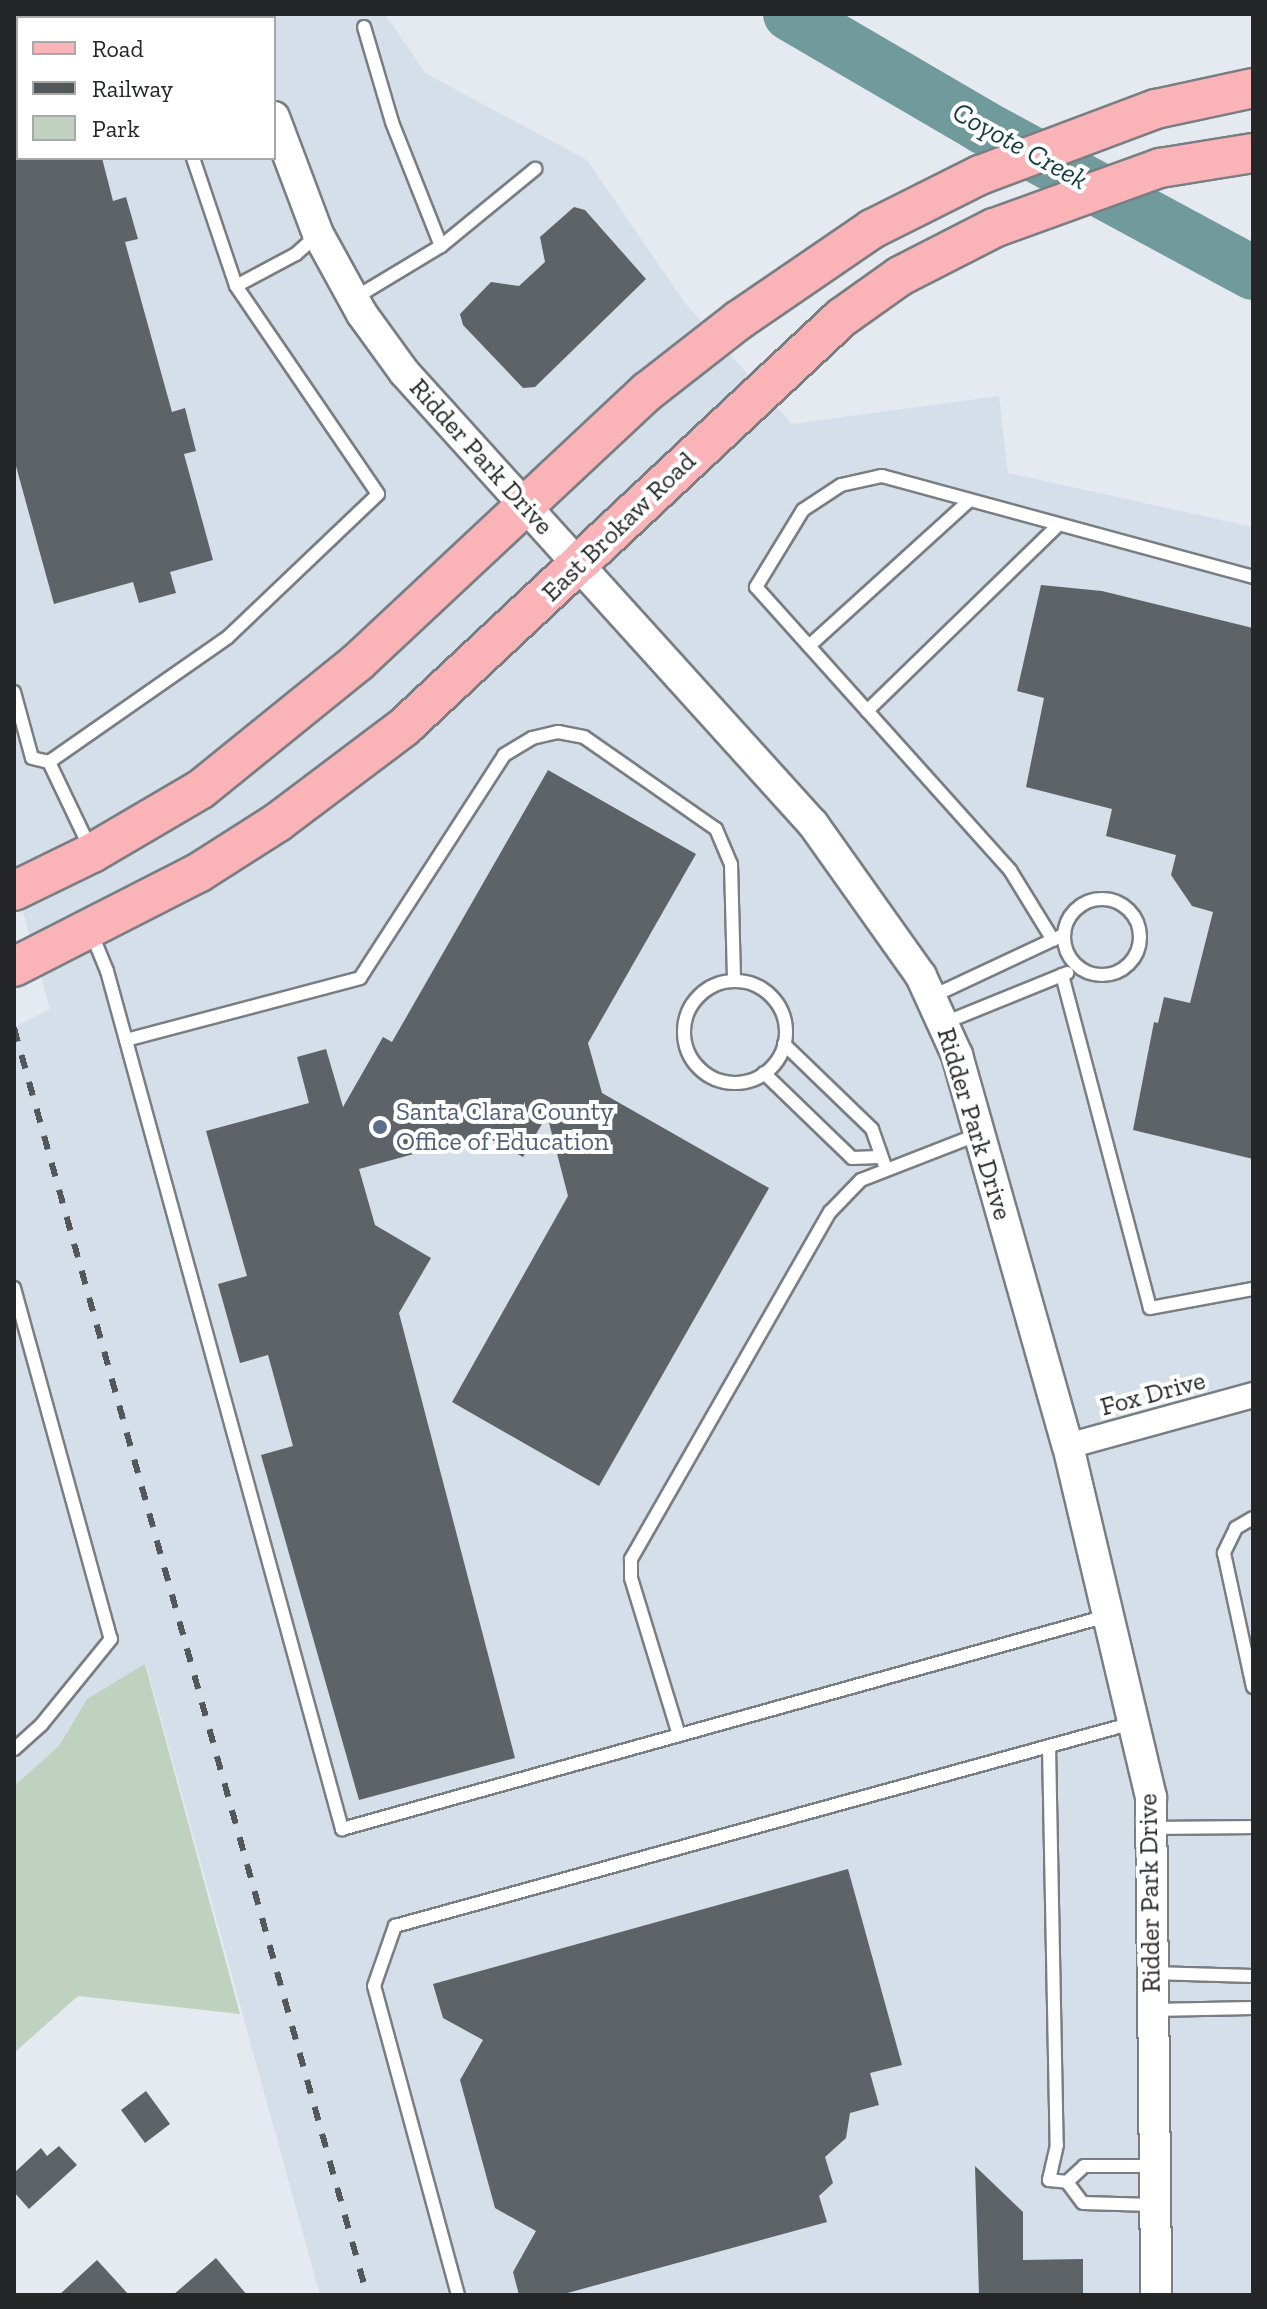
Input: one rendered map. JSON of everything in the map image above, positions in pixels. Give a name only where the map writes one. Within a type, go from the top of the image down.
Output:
[{"type":"main road","points":[[14,891],[92,853],[201,789],[358,662],[648,391],[784,289],[872,229],[980,175],[1156,109],[1253,88]]},
{"type":"main road","name":"East Brokaw Road","points":[[14,967],[91,932],[278,822],[404,727],[841,318],[900,276],[994,228],[1160,168],[1248,153]]},
{"type":"street","name":"Ridder Park Drive","points":[[276,122],[318,234],[353,299],[404,372],[522,508],[581,563],[813,824],[881,914],[938,1010],[979,1134],[1068,1446],[1136,1722],[1154,1828],[1152,1973],[1156,2295]]},
{"type":"street","name":"Fox Drive","points":[[1068,1446],[1253,1395]]},
{"type":"lane","points":[[364,27],[392,122],[441,246]]},
{"type":"lane","points":[[14,692],[32,758],[49,762],[228,637],[378,494],[236,286],[194,160]]},
{"type":"lane","points":[[353,299],[441,246],[535,169]]},
{"type":"lane","points":[[236,286],[296,254],[318,234]]},
{"type":"lane","points":[[938,1010],[1059,937],[1067,921],[1087,901],[1116,901],[1136,920],[1139,946],[1125,967],[1101,975],[1080,967],[1066,949],[1059,937],[1010,870],[756,587],[803,510],[841,485],[882,476],[1253,577]]},
{"type":"lane","points":[[809,646],[969,501]]},
{"type":"lane","points":[[867,711],[1057,526]]},
{"type":"lane","points":[[126,1040],[360,978],[504,755],[532,738],[558,732],[584,737],[716,829],[731,864],[734,980]]},
{"type":"lane","points":[[49,762],[92,853]]},
{"type":"lane","points":[[91,932],[126,1040],[342,1829],[1110,1615]]},
{"type":"lane","points":[[938,1010],[1062,975],[1080,967]]},
{"type":"lane","points":[[1062,975],[1150,1308],[1253,1289]]},
{"type":"lane","points":[[734,980],[771,994],[782,1011],[784,1044],[764,1073],[736,1083],[716,1080],[699,1069],[688,1052],[683,1033],[692,1005],[714,984],[734,980]]},
{"type":"lane","points":[[784,1044],[872,1129],[879,1157],[886,1169]]},
{"type":"lane","points":[[764,1073],[852,1158],[879,1157]]},
{"type":"lane","points":[[679,1735],[631,1578],[631,1559],[830,1212],[861,1180],[979,1134]]},
{"type":"lane","points":[[14,1288],[111,1639],[14,1749]]},
{"type":"lane","points":[[1253,1518],[1236,1528],[1224,1553],[1253,1687]]},
{"type":"lane","points":[[458,2295],[374,1986],[381,1953],[395,1926],[1136,1722]]},
{"type":"lane","points":[[1049,1746],[1057,2145],[1049,2180],[1067,2182],[1083,2203],[1155,2205]]},
{"type":"lane","points":[[1154,1828],[1253,1827]]},
{"type":"lane","points":[[1152,1973],[1253,1976]]},
{"type":"lane","points":[[1153,2010],[1253,2008]]},
{"type":"lane","points":[[1067,2182],[1084,2166],[1156,2166]]},
{"type":"shaded area","points":[[14,14],[385,14],[425,73],[587,160],[685,303],[792,424],[999,396],[1008,473],[1253,527],[1253,2295],[320,2295],[146,1664],[87,1699],[59,1746],[14,1786],[14,1027],[50,1009],[14,879]]},
{"type":"green space","points":[[145,1664],[240,2014],[78,1996],[14,2053],[14,1786],[59,1746],[87,1699]]},
{"type":"building","points":[[14,158],[103,160],[113,201],[126,197],[138,239],[125,242],[172,412],[185,408],[196,451],[184,454],[213,560],[170,572],[176,593],[139,603],[133,582],[54,604],[14,459]]},
{"type":"building","points":[[574,207],[585,210],[646,279],[535,387],[523,388],[463,325],[460,314],[491,282],[519,286],[545,262],[540,237]]},
{"type":"building","points":[[1041,585],[1102,591],[1253,628],[1253,1159],[1133,1130],[1154,1022],[1158,1023],[1164,997],[1190,1003],[1213,912],[1192,906],[1171,875],[1176,855],[1106,836],[1112,809],[1026,787],[1044,698],[1017,691]]},
{"type":"building","name":"Santa Clara County Office of Education","points":[[548,770],[696,854],[588,1043],[602,1093],[769,1188],[599,1486],[452,1402],[568,1196],[547,1115],[523,1157],[483,1135],[359,1169],[375,1225],[431,1258],[399,1313],[515,1758],[359,1800],[261,1455],[293,1446],[268,1355],[240,1363],[218,1284],[247,1276],[206,1131],[309,1103],[297,1057],[326,1049],[343,1107],[383,1037],[392,1042]]},
{"type":"building","points":[[848,1869],[902,2065],[870,2073],[879,2105],[850,2113],[846,2138],[825,2157],[833,2183],[819,2196],[827,2222],[560,2295],[519,2295],[513,2272],[536,2231],[495,2208],[460,2080],[483,2040],[443,2018],[433,1984]]},
{"type":"building","points":[[146,2091],[170,2124],[145,2143],[121,2110]]},
{"type":"building","points":[[59,2146],[77,2165],[29,2209],[14,2192],[14,2173],[41,2148],[47,2156]]},
{"type":"building","points":[[975,2166],[1023,2212],[1023,2260],[1083,2259],[1083,2295],[979,2295]]},
{"type":"building","points":[[216,2258],[247,2295],[173,2295]]},
{"type":"building","points":[[97,2260],[129,2295],[59,2295]]},
{"type":"waterway","name":"Coyote Creek","points":[[790,14],[983,127],[1253,273]]},
{"type":"railway","points":[[14,1028],[367,2295]]},
{"type":"place","name":"Santa Clara County Office of Education","points":[[380,1127]]}]
